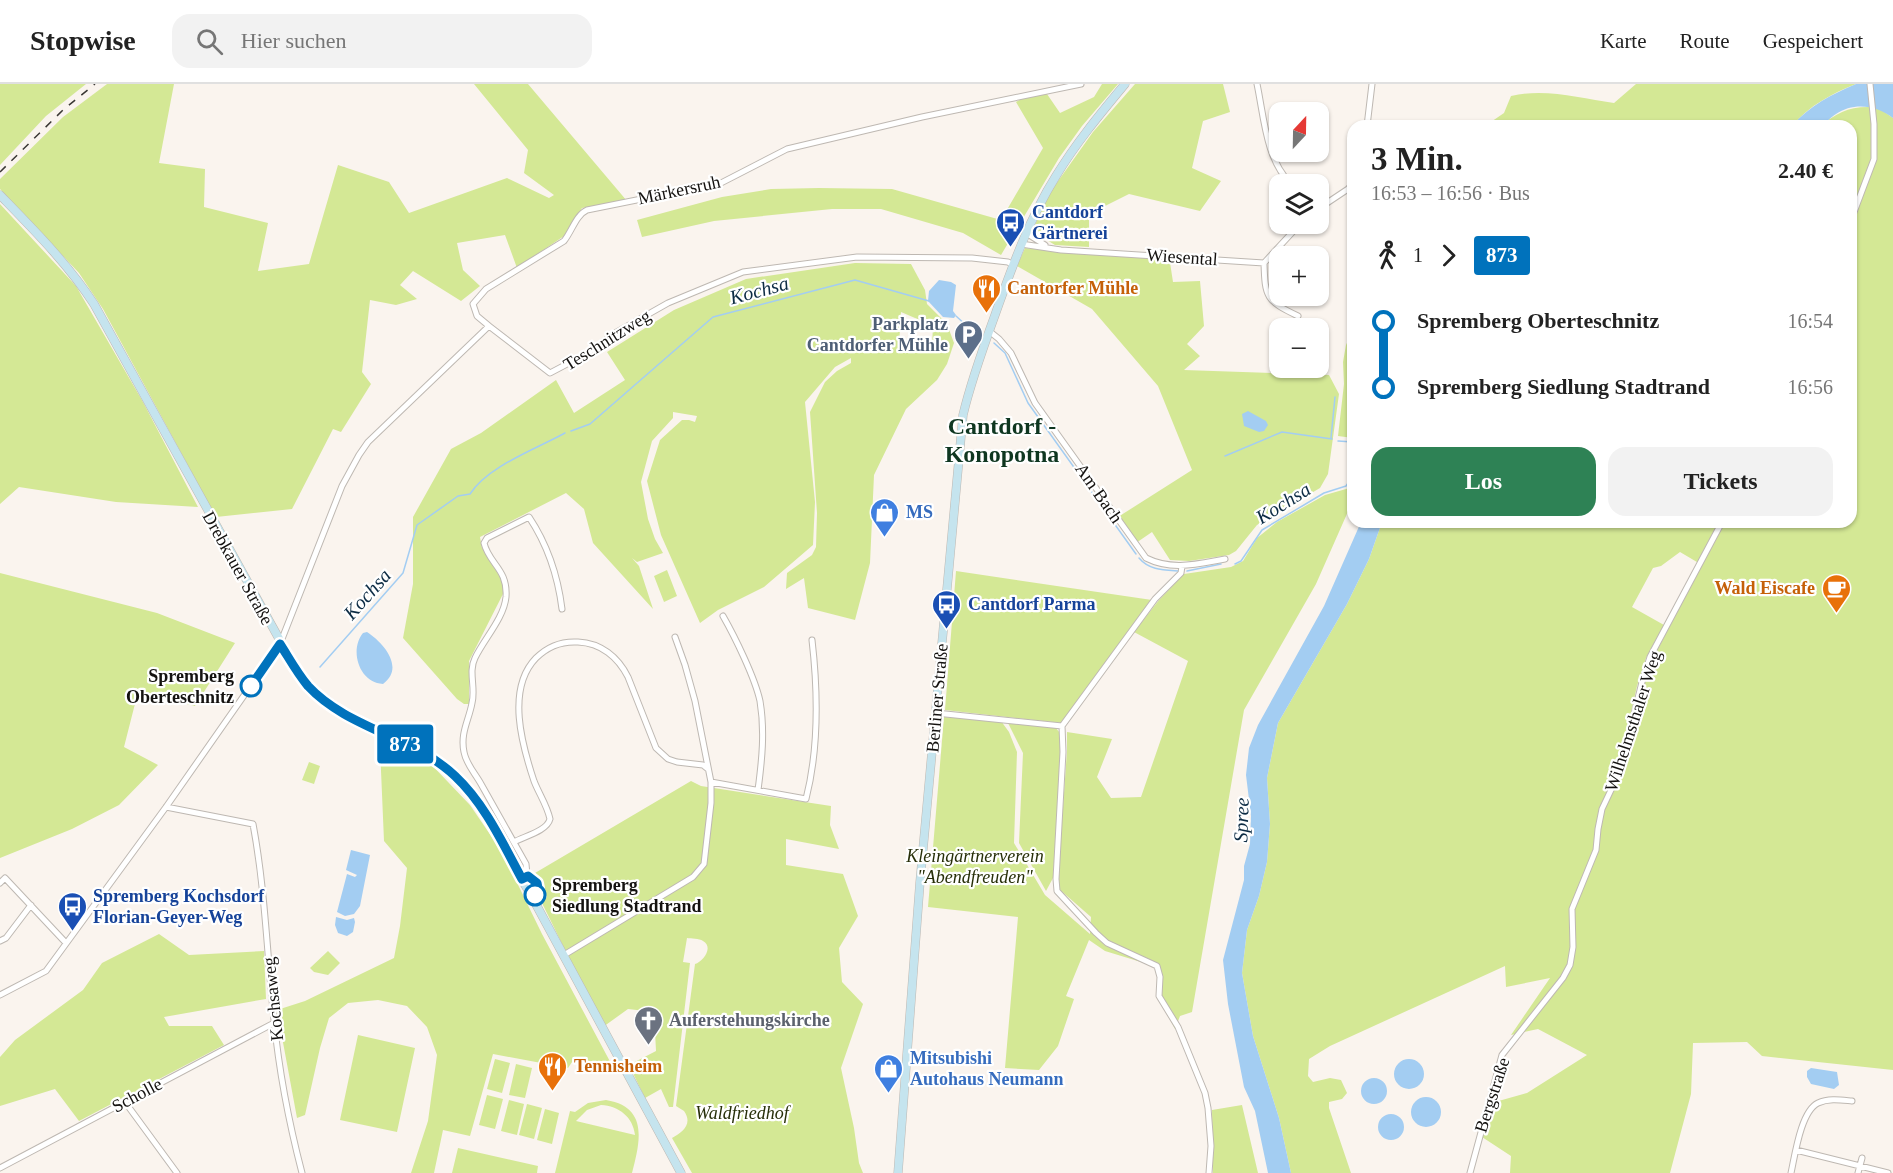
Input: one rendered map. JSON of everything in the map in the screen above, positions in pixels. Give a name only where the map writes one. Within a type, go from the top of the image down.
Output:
[{"type":"street","name":"Märkersruh","points":[[489,326],[474,311],[472,304],[477,297],[486,289],[564,241],[581,213],[587,210],[721,183],[787,149],[922,117],[1081,84]]},
{"type":"street","name":"Berliner Straße","points":[[898,1173],[920,882],[963,416],[989,331],[1013,265],[1045,194],[1074,148],[1125,84]]},
{"type":"street","points":[[1257,84],[1272,155],[1282,174]]},
{"type":"street","points":[[1368,120],[1372,84]]},
{"type":"street","points":[[1857,204],[1874,159],[1874,124],[1870,84]]},
{"type":"street","points":[[1329,202],[1347,190]]},
{"type":"street","name":"Drebkauer Straße","points":[[0,195],[59,257],[94,304],[280,644],[309,687],[349,716],[439,763],[474,796],[564,955],[681,1173]]},
{"type":"street","name":"Wiesental","points":[[1026,233],[1047,246]]},
{"type":"street","points":[[1290,234],[1264,263],[1264,291],[1269,298],[1298,316]]},
{"type":"street","name":"Wiesental","points":[[1021,244],[1047,246],[1061,250],[1264,263]]},
{"type":"street","name":"Teschnitzweg","points":[[489,326],[550,373],[588,353],[615,333],[668,303],[743,272],[857,257],[972,258],[1008,262],[1013,265]]},
{"type":"street","points":[[0,995],[46,971],[166,807],[280,644],[342,486],[358,455],[368,442],[489,326]]},
{"type":"street","name":"Am Bach","points":[[989,331],[1011,353],[1035,403],[1146,558],[1158,563],[1182,566],[1224,560]]},
{"type":"street","points":[[522,879],[526,876],[527,869],[478,778],[467,763],[462,738],[473,702],[471,666],[491,633],[506,600],[505,579],[485,548],[484,543],[487,538],[529,517],[548,555],[560,588],[562,609]]},
{"type":"street","name":"Wilhelmsthaler Weg","points":[[1570,965],[1573,947],[1572,909],[1596,849],[1602,809],[1620,771],[1650,657],[1719,528]]},
{"type":"street","points":[[1182,566],[1181,573],[1155,599],[1062,726],[1063,752],[1056,879],[1057,891],[1107,943],[1157,966],[1160,977],[1160,996],[1178,1028],[1205,1093],[1210,1146],[1209,1173]]},
{"type":"street","points":[[723,616],[760,699],[763,753],[758,790]]},
{"type":"street","points":[[564,955],[684,884],[701,870],[704,864],[709,827],[711,782],[695,701],[675,638]]},
{"type":"street","points":[[711,782],[806,799],[813,760],[815,730],[816,690],[812,640]]},
{"type":"street","points":[[514,842],[542,829],[550,819],[527,758],[519,705],[522,681],[531,664],[546,650],[559,644],[584,642],[609,652],[623,667],[628,677],[656,748],[668,759],[703,765],[708,769]]},
{"type":"street","points":[[936,713],[1062,726]]},
{"type":"street","name":"Kochsaweg","points":[[166,807],[252,824],[258,853],[274,1023],[287,1111],[302,1173]]},
{"type":"street","points":[[0,883],[5,878],[66,943]]},
{"type":"street","points":[[0,941],[6,938],[31,905]]},
{"type":"street","name":"Bergstraße","points":[[1470,1173],[1481,1125],[1502,1055],[1563,978],[1570,965]]},
{"type":"street","name":"Scholle","points":[[0,1168],[274,1023]]},
{"type":"street","points":[[1791,1173],[1808,1112],[1818,1103],[1833,1099],[1851,1101]]},
{"type":"street","points":[[125,1102],[177,1173]]},
{"type":"street","points":[[1796,1150],[1888,1173]]},
{"type":"street","points":[[1858,1173],[1862,1158]]},
{"type":"green space","points":[[0,84],[86,84],[46,116],[0,165]]},
{"type":"green space","points":[[107,84],[174,84],[159,163],[205,169],[204,207],[268,223],[258,271],[309,264],[338,165],[389,182],[409,213],[507,178],[549,198],[554,195],[524,173],[528,150],[474,84],[528,84],[627,201],[582,208],[564,236],[517,268],[505,235],[457,243],[463,270],[480,286],[461,301],[413,271],[400,285],[417,299],[396,305],[370,300],[362,372],[371,384],[341,432],[333,429],[292,509],[216,517],[103,309],[79,273],[0,189],[0,179],[63,117]]},
{"type":"green space","points":[[1102,84],[1118,84],[1082,126],[1059,158],[1001,255],[963,233],[881,209],[832,209],[714,221],[642,237],[637,220],[722,197],[771,189],[892,189],[1001,220],[1043,148],[1016,102],[1047,94],[1060,113],[1094,97]]},
{"type":"green space","points":[[1135,84],[1223,84],[1230,112],[1203,121],[1192,168],[1221,181],[1200,211],[1129,194],[1089,214],[1089,247],[1055,245],[1032,231],[1051,191],[1093,132]]},
{"type":"green space","points":[[1636,84],[1856,84],[1821,101],[1798,120],[1494,120],[1504,113],[1511,96],[1524,94],[1550,93],[1614,103]]},
{"type":"green space","points":[[1854,108],[1879,108],[1893,118],[1893,1070],[1762,1056],[1747,1042],[1693,1043],[1691,1094],[1670,1173],[1510,1173],[1511,1156],[1482,1137],[1495,1102],[1527,1093],[1587,1055],[1538,1029],[1511,1035],[1550,978],[1506,987],[1505,966],[1330,1046],[1309,1059],[1308,1076],[1313,1082],[1330,1078],[1341,1080],[1347,1093],[1342,1099],[1329,1102],[1329,1108],[1351,1173],[1291,1173],[1279,1118],[1253,1036],[1242,973],[1247,930],[1259,896],[1267,862],[1270,824],[1267,778],[1278,723],[1347,604],[1369,559],[1380,528],[1857,528],[1857,120],[1828,120]],"holes":[[[1680,552],[1702,565],[1653,658],[1644,681],[1622,774],[1616,779],[1637,686],[1646,658],[1664,625],[1632,607],[1653,568],[1661,566]]]},
{"type":"green space","points":[[0,204],[76,286],[143,402],[198,507],[116,502],[19,487],[0,504]]},
{"type":"green space","points":[[1025,248],[1060,252],[1169,256],[1173,282],[1200,281],[1204,326],[1187,344],[1200,356],[1184,370],[1269,373],[1269,378],[1329,378],[1329,375],[1339,394],[1328,474],[1320,488],[1257,525],[1236,551],[1229,555],[1189,561],[1170,560],[1152,532],[1136,543],[1118,517],[1192,470],[1158,386],[1092,309],[1017,266]]},
{"type":"green space","points":[[855,263],[911,264],[925,290],[927,304],[944,321],[929,324],[901,312],[899,346],[932,347],[933,325],[947,324],[954,343],[947,364],[937,380],[906,409],[874,475],[870,563],[855,620],[808,608],[804,578],[786,589],[787,573],[812,555],[816,547],[817,513],[810,412],[825,382],[837,371],[851,363],[851,358],[835,367],[805,402],[815,502],[813,545],[764,587],[718,610],[700,623],[661,535],[647,481],[660,440],[682,420],[695,422],[697,416],[673,412],[673,418],[652,441],[641,482],[648,519],[663,553],[637,562],[632,558],[639,566],[653,609],[593,543],[584,509],[566,493],[480,537],[482,548],[501,574],[505,590],[469,661],[469,704],[464,704],[457,699],[403,638],[413,584],[413,517],[451,449],[481,433],[556,380],[574,413],[625,380],[607,352],[674,310],[746,279]]},
{"type":"green space","points":[[1347,343],[1347,437],[1338,436]]},
{"type":"green space","name":"Kleingärtnerverein \"Abendfreuden\"","points":[[1347,489],[1347,514],[1316,584],[1244,710],[1192,1012],[1180,1016],[1175,1029],[1157,996],[1159,976],[1154,966],[1105,951],[1089,940],[1066,996],[1074,999],[1058,1046],[1039,1070],[1005,1068],[1018,917],[928,907],[944,717],[1001,721],[1009,732],[1017,752],[1014,843],[1045,895],[1090,934],[1091,917],[1059,889],[1067,732],[1112,739],[1097,777],[1111,798],[1141,797],[1188,661],[1134,632],[1159,600],[1184,574],[1231,567],[1243,561],[1257,538],[1277,522],[1325,495]]},
{"type":"green space","points":[[667,570],[677,596],[664,602],[654,576]]},
{"type":"green space","points":[[956,571],[1152,600],[1061,723],[945,710]]},
{"type":"green space","points":[[0,573],[157,613],[235,643],[195,706],[138,692],[124,747],[158,765],[119,805],[72,829],[0,858]]},
{"type":"green space","points":[[1007,721],[1055,727],[1060,733],[1061,750],[1053,878],[1046,891],[1019,843],[1023,753]]},
{"type":"green space","points":[[380,747],[405,748],[427,760],[470,805],[502,852],[542,934],[614,1069],[572,1062],[568,1068],[493,1054],[470,1136],[443,1130],[434,1173],[411,1173],[428,1121],[437,1055],[427,1027],[407,1006],[378,1000],[348,1003],[329,1018],[305,1115],[297,1118],[277,1010],[305,1001],[394,958],[407,868],[384,841]]},
{"type":"green space","points":[[309,762],[320,766],[314,784],[302,780]]},
{"type":"green space","name":"Waldfriedhof","points":[[691,781],[701,786],[831,806],[830,825],[839,849],[786,839],[786,865],[843,874],[858,916],[839,948],[842,982],[863,1004],[841,1068],[859,1163],[863,1173],[692,1173],[672,1138],[680,1133],[687,1124],[684,1111],[676,1106],[695,964],[706,954],[708,947],[699,939],[687,938],[683,962],[690,963],[673,1107],[669,1107],[661,1089],[645,1098],[629,1065],[656,1051],[654,1012],[628,1009],[603,1027],[541,901],[547,897],[535,873]]},
{"type":"green space","points":[[159,934],[189,955],[264,951],[266,999],[164,1017],[169,1026],[212,1026],[224,1045],[79,1121],[55,1089],[0,1106],[0,1057],[15,1040],[83,990],[102,963]]},
{"type":"green space","points":[[328,951],[340,963],[328,975],[314,972],[310,968]]},
{"type":"green space","points":[[358,1035],[415,1048],[397,1132],[340,1120]]},
{"type":"green space","points":[[495,1059],[510,1063],[502,1093],[487,1089]]},
{"type":"green space","points":[[516,1064],[532,1068],[525,1098],[509,1095]]},
{"type":"green space","points":[[487,1095],[503,1099],[495,1129],[479,1125]]},
{"type":"green space","points":[[509,1100],[524,1104],[517,1135],[501,1131]]},
{"type":"green space","points":[[606,1100],[620,1104],[635,1118],[639,1138],[632,1173],[555,1173],[570,1111],[575,1112],[588,1103]],"holes":[[[601,1105],[619,1110],[628,1118],[635,1135],[576,1121],[587,1110]]]},
{"type":"green space","points":[[527,1104],[542,1108],[534,1139],[519,1135]]},
{"type":"green space","points":[[1242,1105],[1258,1173],[1213,1173],[1212,1110]]},
{"type":"green space","points":[[545,1109],[559,1113],[552,1144],[537,1140]]},
{"type":"green space","points":[[458,1148],[538,1166],[537,1173],[452,1173]]},
{"type":"water","points":[[1856,84],[1893,84],[1893,118],[1880,110],[1857,107],[1843,110],[1828,120],[1798,120],[1821,101]]},
{"type":"water","points":[[939,280],[956,285],[953,311],[956,315],[954,318],[943,317],[928,301],[929,291]]},
{"type":"water","points":[[1248,411],[1266,421],[1268,425],[1264,431],[1259,432],[1244,426],[1242,414]]},
{"type":"water","points":[[1358,528],[1380,528],[1369,559],[1347,604],[1278,723],[1267,778],[1270,824],[1267,862],[1259,896],[1247,930],[1242,973],[1253,1036],[1279,1118],[1291,1173],[1268,1173],[1255,1111],[1244,1087],[1228,1004],[1223,960],[1244,880],[1244,866],[1250,844],[1251,816],[1246,775],[1249,748],[1258,725],[1324,606]]},
{"type":"water","points":[[367,632],[390,656],[392,671],[383,684],[368,678],[362,672],[359,664],[357,648],[359,640],[363,633]]},
{"type":"water","points":[[351,850],[370,855],[360,906],[354,914],[345,916],[337,912],[347,874],[355,877],[357,875],[346,870]]},
{"type":"water","points":[[336,917],[347,920],[354,918],[353,932],[347,936],[338,933],[335,925]]},
{"type":"water","points":[[1409,1059],[1420,1063],[1424,1074],[1420,1085],[1409,1089],[1398,1085],[1394,1074],[1398,1063]]},
{"type":"water","points":[[1811,1068],[1837,1072],[1839,1085],[1834,1089],[1811,1084],[1807,1071]]},
{"type":"water","points":[[1374,1078],[1383,1082],[1387,1091],[1383,1100],[1374,1104],[1365,1100],[1361,1091],[1365,1082]]},
{"type":"water","points":[[1426,1097],[1432,1098],[1440,1106],[1440,1118],[1432,1126],[1426,1127],[1420,1126],[1412,1118],[1411,1112],[1412,1106],[1420,1098]]},
{"type":"water","points":[[1391,1114],[1400,1118],[1404,1127],[1400,1136],[1391,1140],[1382,1136],[1378,1127],[1382,1118]]},
{"type":"waterway","name":"Kochsa","points":[[571,431],[590,424],[713,317],[855,280],[929,301]]},
{"type":"waterway","name":"Kochsa","points":[[956,316],[979,337]]},
{"type":"waterway","name":"Kochsa","points":[[994,343],[1005,353],[1028,403],[1136,554]]},
{"type":"waterway","points":[[1331,438],[1335,397]]},
{"type":"waterway","points":[[1225,456],[1282,432],[1332,439]]},
{"type":"waterway","name":"Kochsa","points":[[320,667],[403,573],[417,525],[458,496],[470,494],[478,484],[500,467],[565,433]]},
{"type":"waterway","points":[[1338,441],[1347,442]]},
{"type":"waterway","name":"Kochsa","points":[[1235,564],[1241,561],[1262,530],[1324,493],[1347,485]]},
{"type":"waterway","name":"Kochsa","points":[[1139,558],[1152,567],[1178,571]]},
{"type":"waterway","name":"Kochsa","points":[[1187,571],[1221,564]]},
{"type":"railway","points":[[0,172],[63,110],[95,84]]},
{"type":"bus line","name":"873","points":[[251,686],[280,644],[309,687],[324,699],[349,716],[439,763],[455,776],[474,796],[522,879],[528,876],[538,884],[535,895]]},
{"type":"place","name":"Cantdorf Gärtnerei","points":[[1011,248]]},
{"type":"place","name":"Cantorfer Mühle","points":[[986,314]]},
{"type":"place","name":"Parkplatz Cantdorfer Mühle","points":[[969,360]]},
{"type":"place","name":"MS","points":[[885,538]]},
{"type":"place","name":"Wald Eiscafe","points":[[1836,614]]},
{"type":"place","name":"Cantdorf Parma","points":[[947,630]]},
{"type":"place","name":"Spremberg Oberteschnitz","points":[[251,686]]},
{"type":"place","name":"Spremberg Siedlung Stadtrand","points":[[535,895]]},
{"type":"place","name":"Spremberg Kochsdorf Florian-Geyer-Weg","points":[[72,932]]},
{"type":"place","name":"Auferstehungskirche","points":[[648,1046]]},
{"type":"place","name":"Tennisheim","points":[[553,1092]]},
{"type":"place","name":"Mitsubishi Autohaus Neumann","points":[[889,1094]]},
{"type":"district","name":"Cantdorf - Konopotna","points":[[1002,440]]},
{"type":"water label","name":"Spree","points":[[1241,820]]}]
